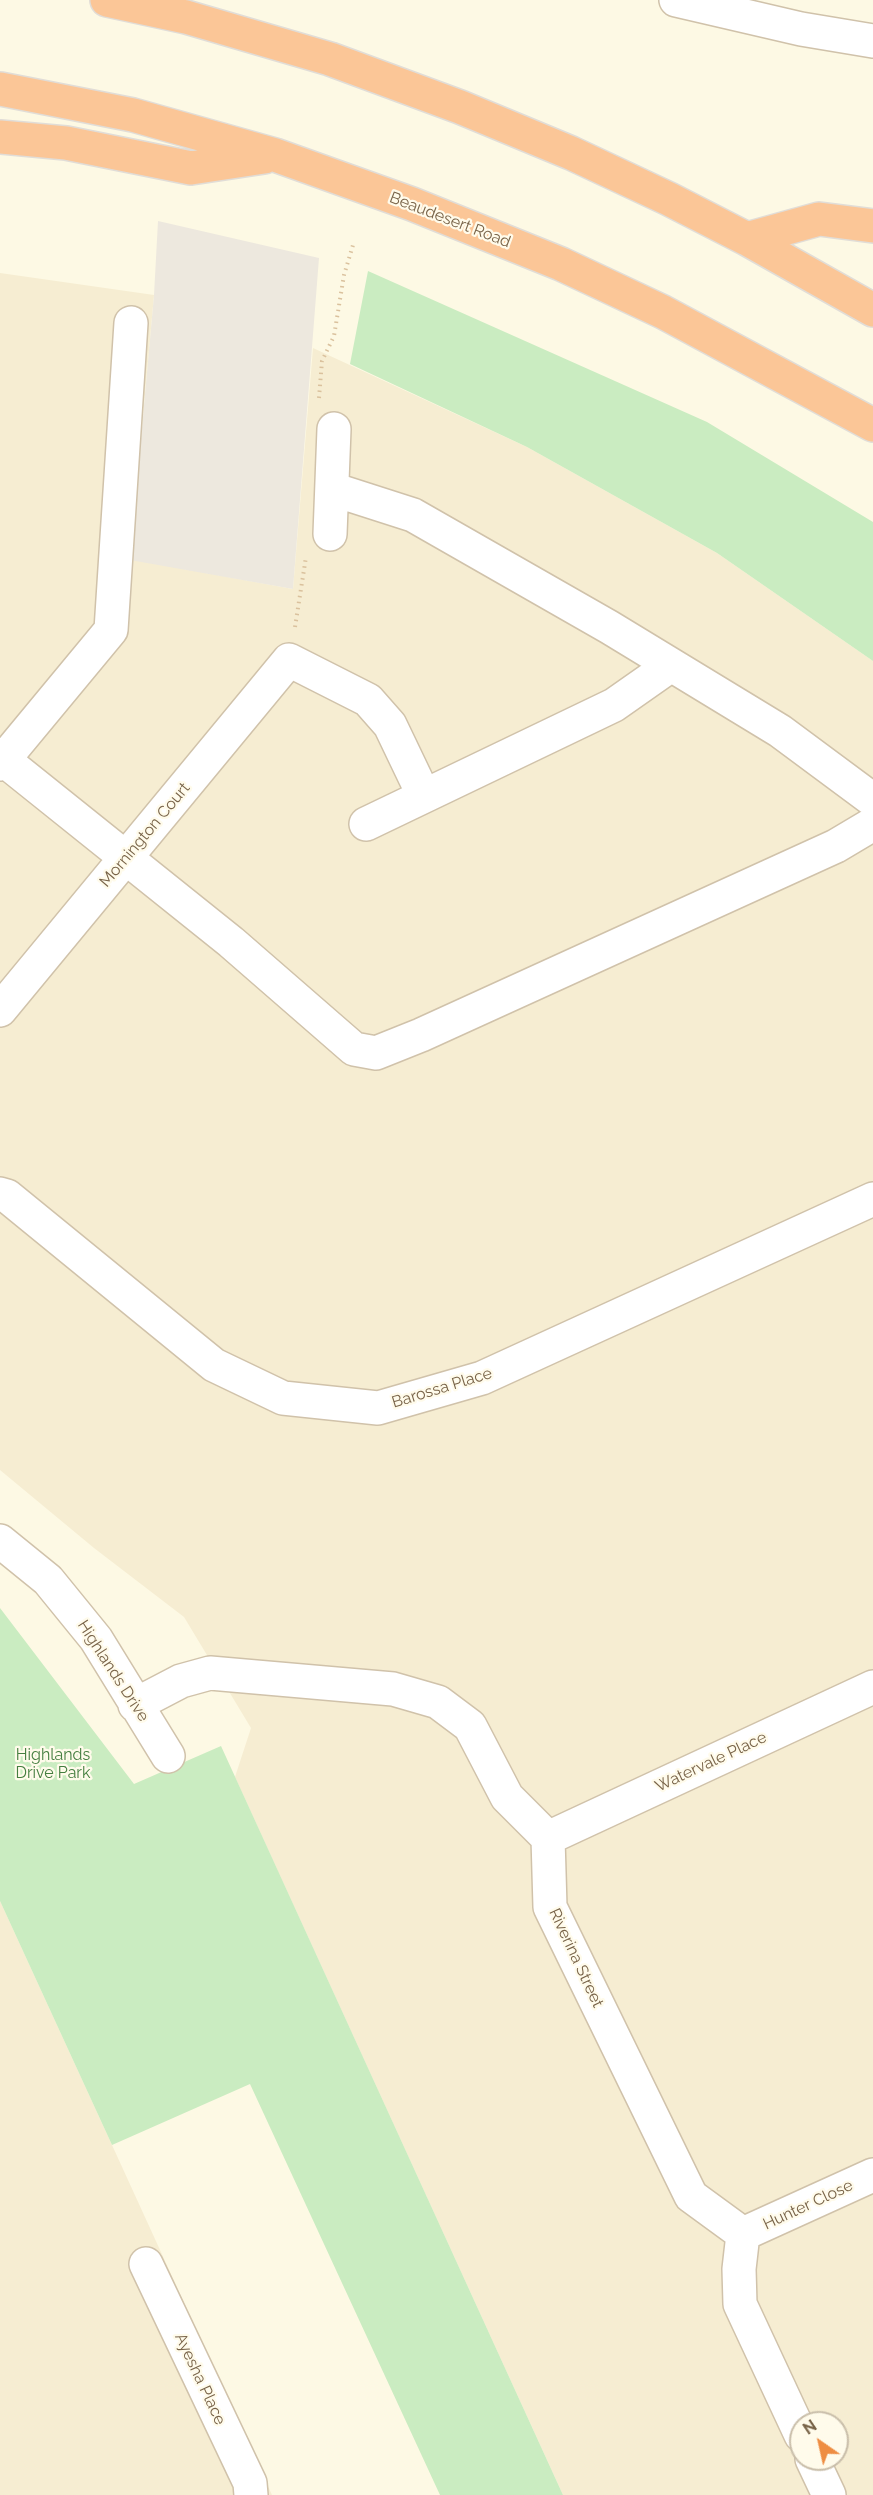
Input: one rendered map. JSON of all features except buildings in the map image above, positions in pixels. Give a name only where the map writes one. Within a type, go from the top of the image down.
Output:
[{"type":"highway","points":[[107,0],[186,17],[330,59],[460,107],[581,158],[747,239],[873,310]]},
{"type":"highway","name":"Beaudesert Road","points":[[0,88],[133,115],[275,155],[412,204],[561,264],[663,312],[873,425]]},
{"type":"highway","points":[[0,137],[66,143],[191,168],[275,155]]},
{"type":"highway","points":[[747,239],[819,219],[873,225]]},
{"type":"street","points":[[676,0],[801,29],[873,41]]},
{"type":"street","points":[[131,323],[111,630],[2,762],[231,942],[354,1049],[376,1053],[421,1035],[836,846],[873,824]]},
{"type":"street","points":[[330,534],[334,429]]},
{"type":"street","points":[[332,489],[413,515],[780,731],[873,800]]},
{"type":"street","name":"Mornington Court","points":[[0,1009],[289,660],[368,700],[390,725],[424,796]]},
{"type":"street","points":[[366,824],[614,705],[671,665]]},
{"type":"street","name":"Barossa Place","points":[[2,1191],[214,1365],[283,1398],[378,1408],[482,1378],[873,1199]]},
{"type":"street","name":"Highlands Drive","points":[[0,1541],[48,1580],[96,1639],[168,1756]]},
{"type":"street","points":[[135,1705],[181,1681],[210,1673],[393,1689],[438,1702],[470,1726],[507,1797],[548,1838]]},
{"type":"street","name":"Watervale Place","points":[[548,1838],[873,1687]]},
{"type":"street","name":"Riverina Street","points":[[548,1838],[550,1907],[691,2196],[743,2234]]},
{"type":"street","name":"Hunter Close","points":[[743,2234],[873,2175]]},
{"type":"street","points":[[743,2234],[739,2270],[740,2304],[790,2411]]},
{"type":"street","name":"Ayesha Place","points":[[146,2264],[250,2483],[251,2495]]},
{"type":"street","points":[[818,2471],[829,2495]]},
{"type":"shaded area","points":[[158,221],[319,258],[293,589],[130,560],[154,295]]},
{"type":"shaded area","points":[[0,273],[154,295],[130,559],[293,589],[313,348],[527,447],[717,553],[873,661],[873,2495],[563,2495],[235,1777],[251,1728],[184,1617],[94,1548],[0,1470]]},
{"type":"shaded area","points":[[0,1901],[112,2145],[272,2495],[0,2495]]},
{"type":"green space","points":[[368,271],[707,422],[873,522],[873,661],[717,553],[527,447],[350,364]]},
{"type":"green space","name":"Highlands Drive Park","points":[[0,1608],[134,1784],[221,1746],[563,2495],[440,2495],[250,2084],[112,2145],[0,1901]]}]
